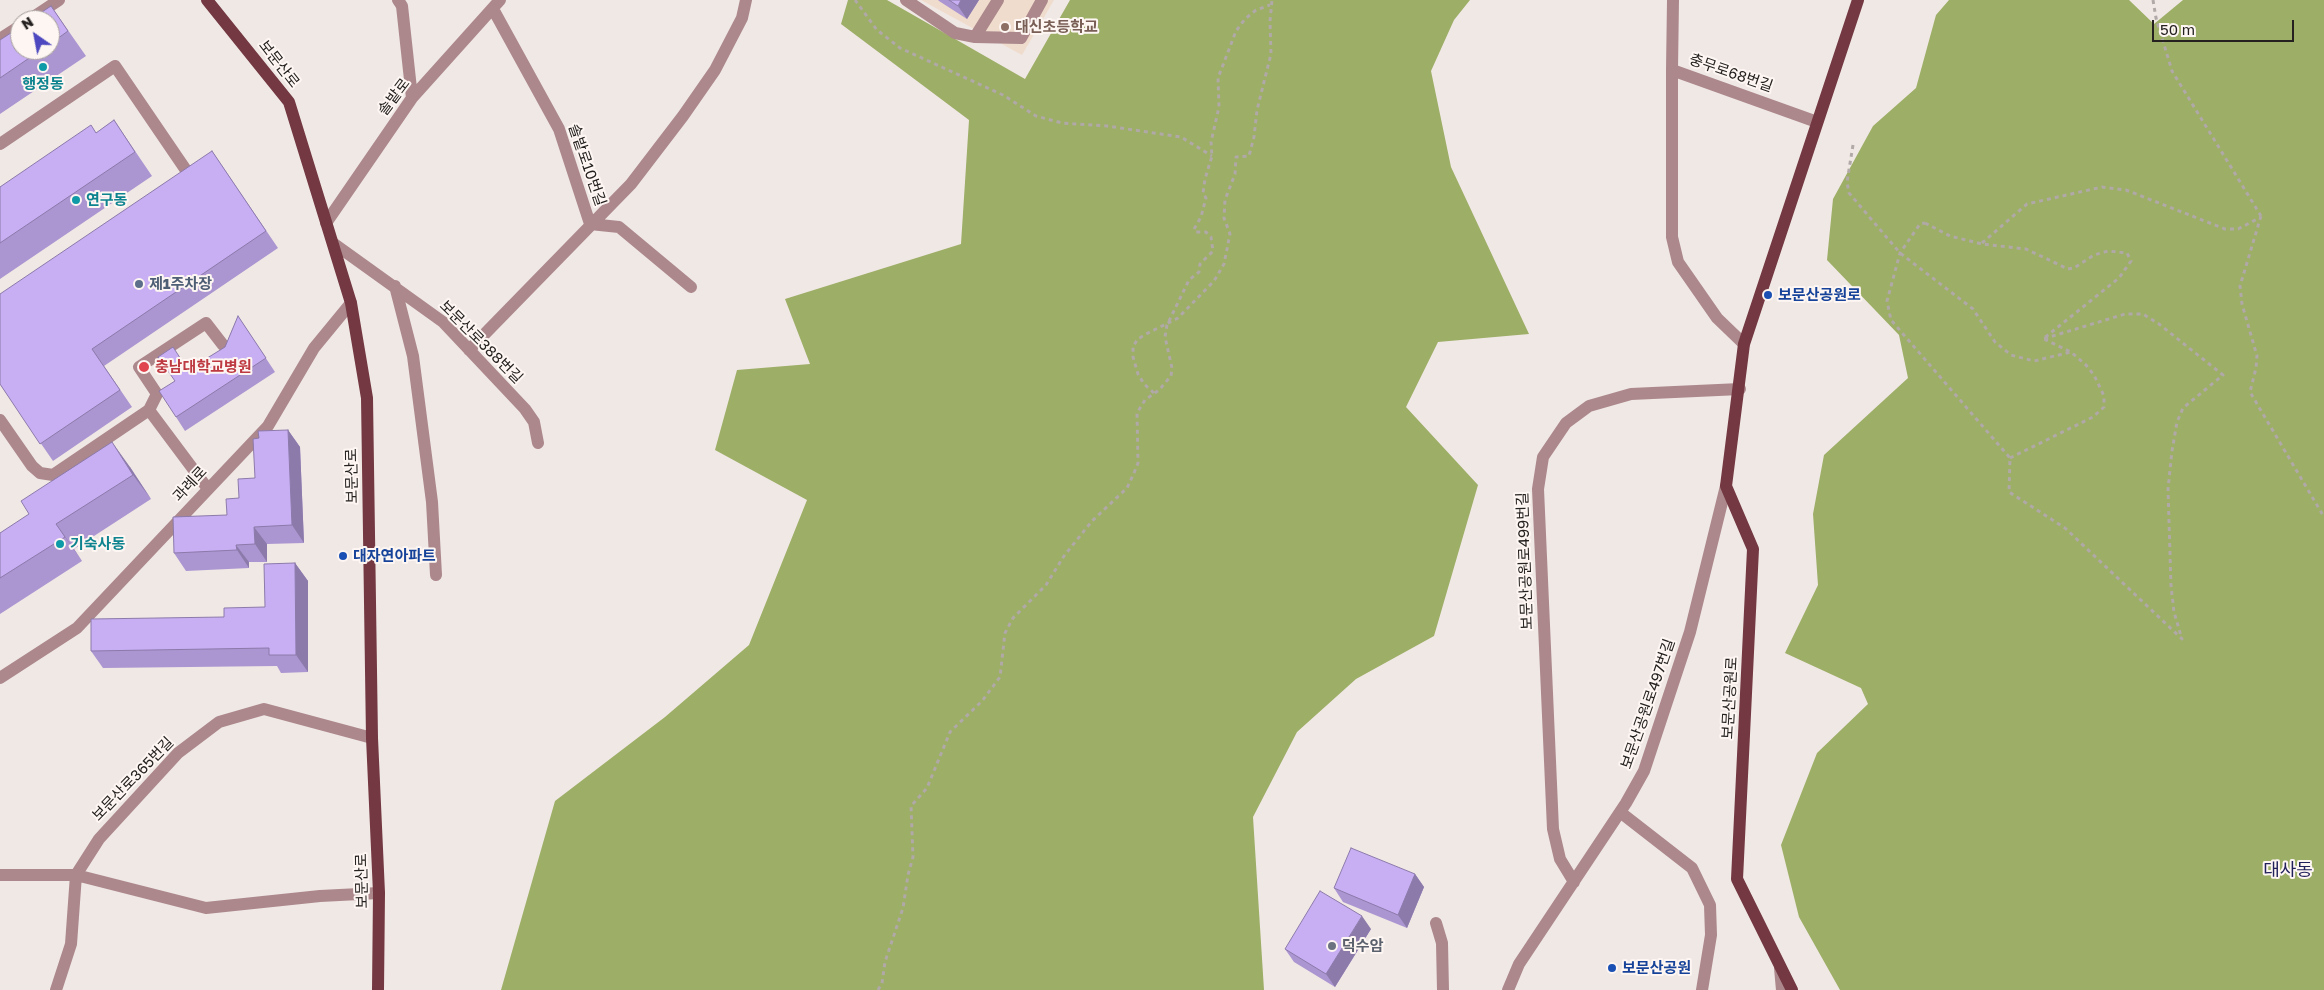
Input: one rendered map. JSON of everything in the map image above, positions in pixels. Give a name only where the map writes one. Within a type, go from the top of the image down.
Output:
[{"type":"main road","name":"보문산로","points":[[207,0],[289,102],[351,303],[367,398],[372,738],[380,893],[378,990]]},
{"type":"main road","points":[[1726,486],[1740,389],[1744,344],[1858,0]]},
{"type":"main road","name":"보문산공원로","points":[[1726,486],[1753,549],[1737,879],[1792,990]]},
{"type":"street","points":[[44,10],[59,0]]},
{"type":"street","points":[[398,0],[402,6],[412,98]]},
{"type":"street","points":[[469,350],[631,184],[684,116],[715,70],[742,18],[746,0]]},
{"type":"street","points":[[906,0],[955,32],[975,37],[1021,38],[1042,0]]},
{"type":"street","points":[[975,37],[998,0]]},
{"type":"street","name":"충무로68번길","points":[[1673,0],[1672,70],[1818,122]]},
{"type":"street","name":"솔밭로","points":[[326,224],[412,98],[496,5]]},
{"type":"street","name":"솔밭로10번길","points":[[496,5],[559,129],[590,224],[619,227],[690,286]]},
{"type":"street","points":[[0,144],[115,66],[192,179],[176,190]]},
{"type":"street","points":[[1672,70],[1672,237],[1678,262],[1717,318],[1744,344]]},
{"type":"street","name":"보문산로388번길","points":[[333,243],[443,322],[534,422],[538,443]]},
{"type":"street","points":[[395,286],[413,356],[432,502],[436,575]]},
{"type":"street","name":"과례로","points":[[0,678],[78,628],[268,426],[314,348],[351,303]]},
{"type":"street","points":[[0,420],[32,466],[40,474],[53,475],[149,410],[157,394],[140,367],[206,323],[223,345]]},
{"type":"street","name":"보문산공원로499번길","points":[[1574,882],[1560,859],[1554,829],[1538,489],[1543,457],[1566,423],[1589,406],[1631,394],[1740,389]]},
{"type":"street","points":[[149,410],[208,489]]},
{"type":"street","name":"보문산공원로497번길","points":[[1508,990],[1519,964],[1620,812],[1644,771],[1690,632],[1726,486]]},
{"type":"street","name":"보문산로365번길","points":[[56,990],[71,944],[76,875],[99,839],[178,753],[219,722],[264,709],[372,738]]},
{"type":"street","points":[[1620,812],[1692,868],[1710,905],[1710,935],[1702,990]]},
{"type":"street","points":[[0,875],[76,875],[206,908],[320,896],[380,893]]},
{"type":"street","points":[[1436,923],[1442,943],[1443,990]]},
{"type":"street","points":[[1780,967],[1782,990]]},
{"type":"path","points":[[855,0],[877,30],[900,48],[1003,95],[1036,116],[1062,123],[1108,126],[1181,136],[1212,156]]},
{"type":"path","points":[[1154,393],[1144,384],[1138,374],[1133,348],[1137,340],[1178,318],[1214,281],[1224,264],[1230,234],[1224,218],[1225,200],[1235,174],[1236,157],[1249,156],[1253,142],[1257,110],[1271,54],[1270,5],[1272,0]]},
{"type":"path","points":[[2153,0],[2156,18],[2172,71],[2261,216],[2240,286],[2242,304],[2257,356],[2250,392],[2324,517]]},
{"type":"path","points":[[878,990],[882,983],[885,962],[891,949],[903,908],[913,857],[912,806],[927,788],[950,732],[982,701],[1000,676],[1006,633],[1013,618],[1046,585],[1064,556],[1092,521],[1127,488],[1138,464],[1137,413],[1145,400],[1159,390],[1171,376],[1172,368],[1165,337],[1167,325],[1189,280],[1199,272],[1200,264],[1213,251],[1211,237],[1206,232],[1196,232],[1194,229],[1201,217],[1206,198],[1203,193],[1205,179],[1212,156],[1211,142],[1219,107],[1218,78],[1236,31],[1245,19],[1256,10],[1270,5]]},
{"type":"path","points":[[1853,145],[1847,182],[1850,193],[1900,253],[1973,310],[1995,342],[2011,355],[2034,361],[2071,352]]},
{"type":"path","points":[[1982,244],[2027,204],[2102,187],[2126,190],[2225,229],[2238,229],[2261,216]]},
{"type":"path","points":[[1926,223],[1950,236],[1982,244],[2026,249],[2068,269],[2074,268],[2094,255],[2108,251],[2122,251],[2130,257],[2129,267],[2120,278],[2043,339],[2125,314],[2143,314],[2159,324],[2222,375],[2183,408],[2177,422],[2172,451],[2168,489],[2171,586],[2174,612],[2182,639],[2065,528],[2009,492],[2010,458],[1891,320],[1887,301],[1900,253],[1920,224],[1926,223]]},
{"type":"path","points":[[2010,458],[2093,416],[2104,407],[2104,396],[2094,375],[2071,352],[2043,339]]},
{"type":"shaded area","name":"대신초등학교","points":[[921,0],[1054,0],[1022,55]]},
{"type":"green space","points":[[848,0],[887,0],[1025,79],[1070,0],[1470,0],[1454,20],[1431,71],[1451,167],[1529,334],[1438,342],[1406,407],[1478,485],[1434,636],[1356,679],[1297,732],[1253,817],[1264,990],[501,990],[555,801],[665,717],[749,645],[807,500],[715,450],[737,370],[810,364],[785,299],[961,244],[969,120],[841,24]]},
{"type":"green space","points":[[1949,0],[2129,0],[2154,24],[2183,0],[2324,0],[2324,990],[1840,990],[1799,917],[1781,845],[1817,753],[1868,704],[1861,688],[1785,653],[1818,585],[1813,514],[1824,455],[1908,378],[1899,335],[1827,260],[1833,199],[1873,126],[1916,88],[1936,15]]},
{"type":"building","points":[[949,0],[961,0],[958,6]]},
{"type":"building","points":[[51,6],[54,10],[45,10]]},
{"type":"building","points":[[60,19],[68,31],[60,37]]},
{"type":"building","points":[[10,34],[10,60],[26,60],[0,78],[0,40]]},
{"type":"building","points":[[114,120],[135,152],[0,243],[0,187],[91,125],[96,133]]},
{"type":"building","name":"제1주차장","points":[[212,151],[266,231],[92,349],[120,390],[40,444],[0,384],[0,294]]},
{"type":"building","points":[[238,316],[266,358],[176,417],[159,391],[175,381],[158,357],[173,347],[188,370],[225,347]]},
{"type":"building","points":[[288,430],[292,525],[254,527],[255,544],[236,545],[237,550],[174,553],[173,517],[227,515],[226,499],[239,498],[238,479],[255,478],[253,439],[259,438],[258,431]]},
{"type":"building","points":[[112,442],[133,475],[56,524],[65,537],[0,578],[0,533],[29,514],[21,501]]},
{"type":"building","points":[[295,563],[296,655],[269,655],[269,648],[91,651],[91,619],[224,617],[224,608],[265,607],[264,564]]},
{"type":"building","points":[[1351,848],[1415,874],[1398,915],[1334,888]]},
{"type":"building","name":"덕수암","points":[[1320,891],[1362,916],[1326,974],[1285,949]]},
{"type":"place","name":"대신초등학교","points":[[1005,27]]},
{"type":"place","name":"행정동","points":[[43,67]]},
{"type":"place","name":"연구동","points":[[76,200]]},
{"type":"place","name":"제1주차장","points":[[139,284]]},
{"type":"place","name":"보문산공원로","points":[[1768,295]]},
{"type":"place","name":"충남대학교병원","points":[[144,367]]},
{"type":"place","name":"기숙사동","points":[[60,544]]},
{"type":"place","name":"대자연아파트","points":[[343,556]]},
{"type":"place","name":"덕수암","points":[[1332,946]]},
{"type":"place","name":"보문산공원","points":[[1612,968]]},
{"type":"district","name":"대사동","points":[[2288,870]]}]
